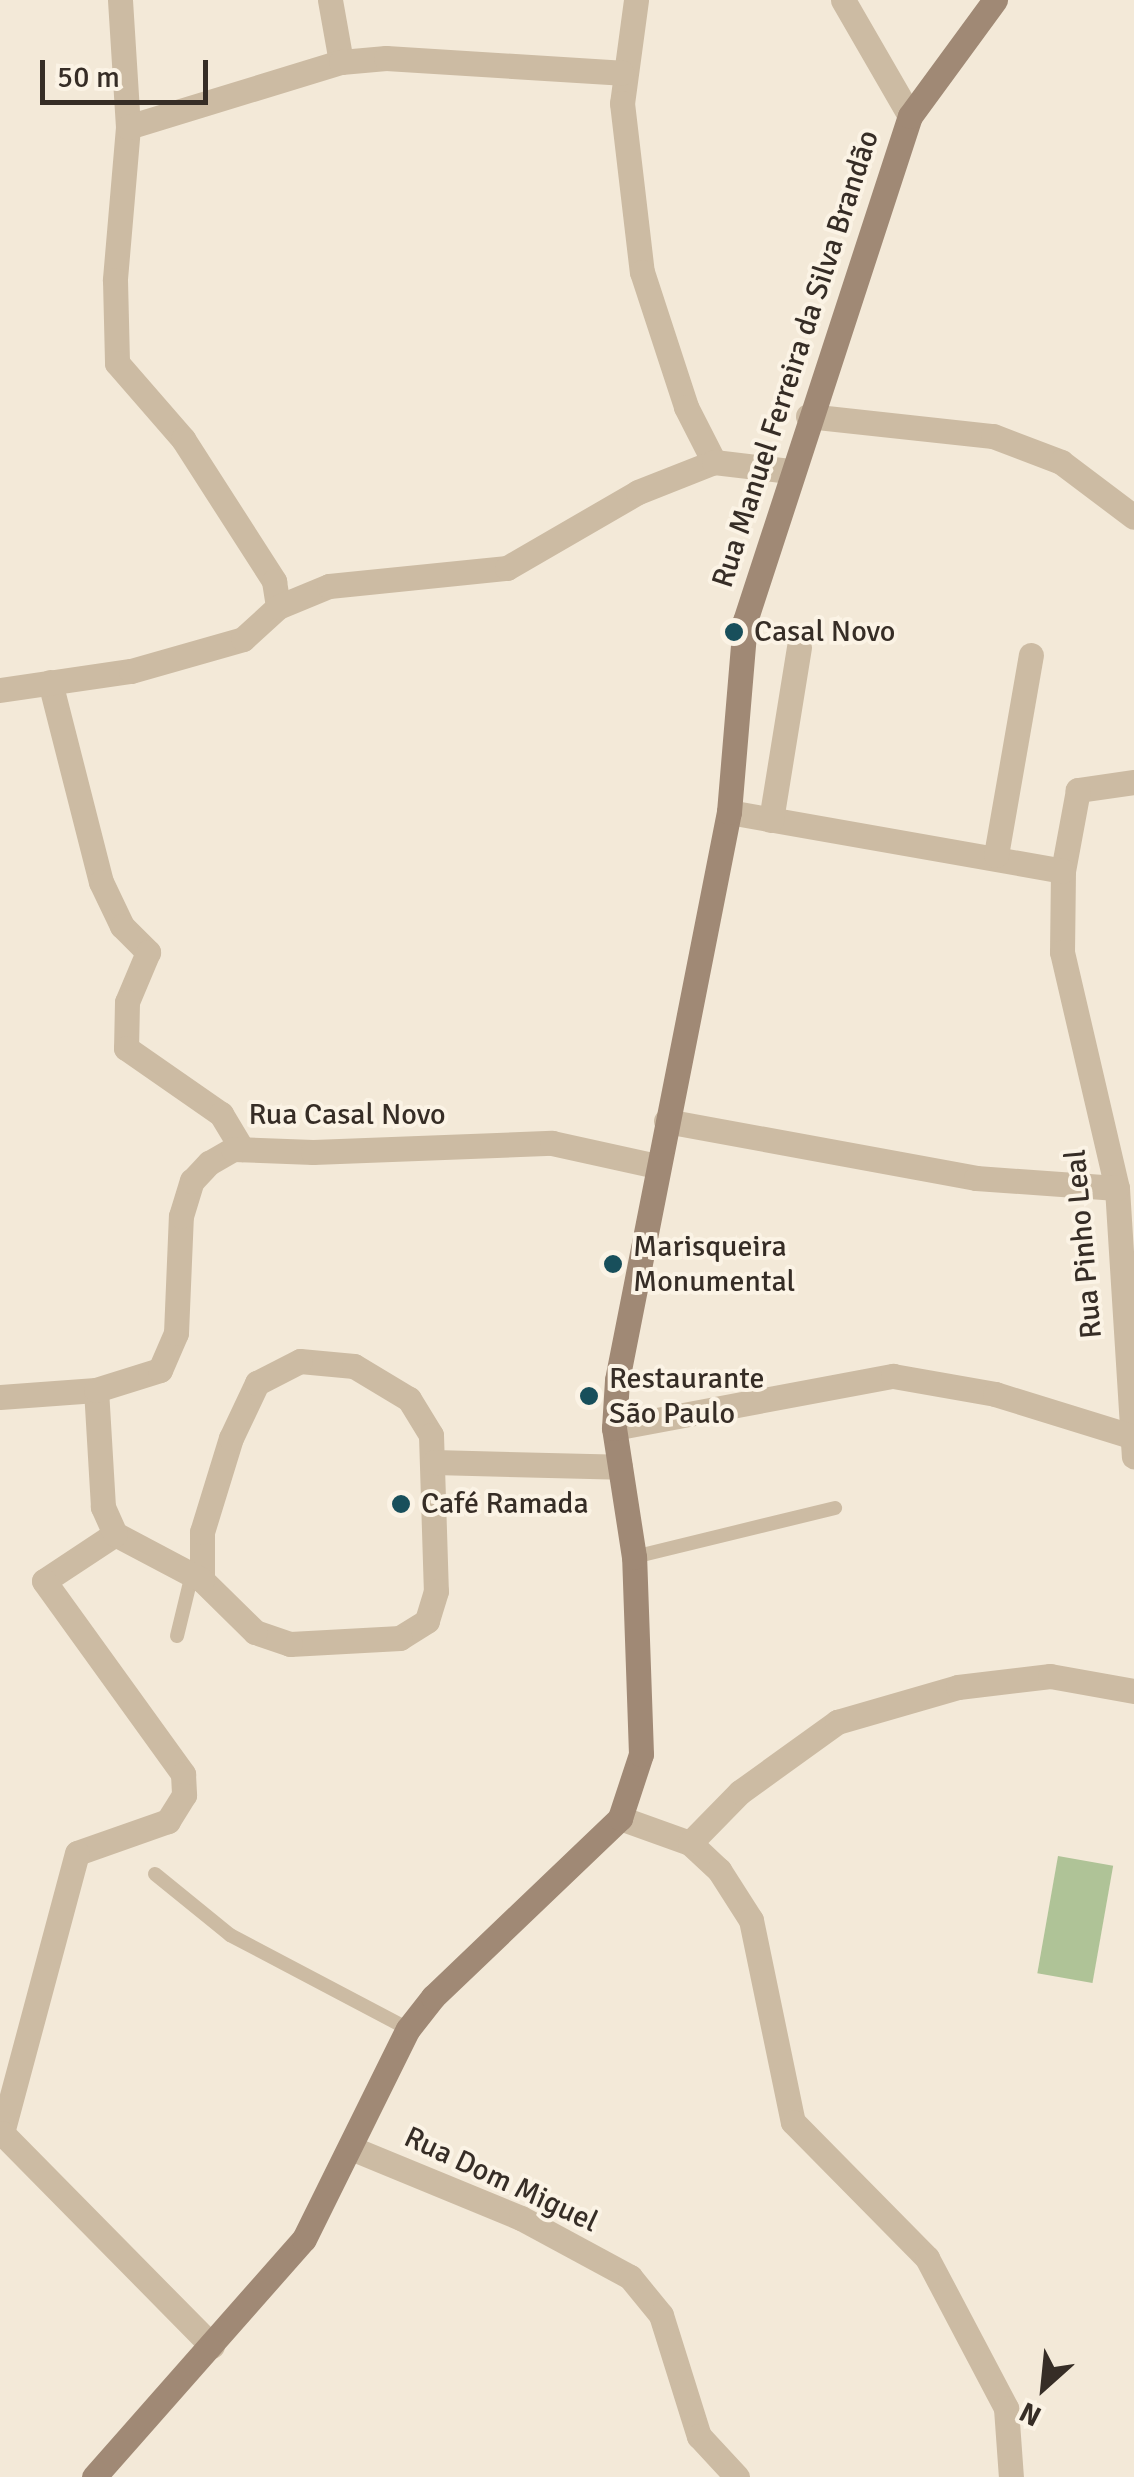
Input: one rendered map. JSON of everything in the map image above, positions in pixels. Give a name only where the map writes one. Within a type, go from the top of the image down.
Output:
[{"type":"main road","name":"Rua Manuel Ferreira da Silva Brandão","points":[[94,2477],[304,2240],[408,2029],[432,1997],[620,1818],[641,1754],[634,1558],[614,1428],[657,1166],[729,812],[745,622],[789,471],[910,116],[995,0]]},
{"type":"street","points":[[120,0],[128,127],[114,280],[116,363],[183,439],[274,582],[278,607]]},
{"type":"street","points":[[330,0],[341,62]]},
{"type":"street","points":[[636,0],[622,73],[649,304],[714,462]]},
{"type":"street","points":[[843,0],[910,116]]},
{"type":"street","points":[[128,127],[341,62],[386,58],[622,73]]},
{"type":"street","points":[[808,416],[993,436],[1061,462],[1134,517]]},
{"type":"street","points":[[0,690],[131,672],[242,639],[278,607],[329,586],[508,568],[638,492],[714,462],[789,471]]},
{"type":"street","points":[[771,820],[799,647]]},
{"type":"street","points":[[996,855],[1031,655]]},
{"type":"street","points":[[50,682],[101,882],[122,926],[148,952],[127,1002],[126,1048],[221,1114],[242,1149]]},
{"type":"street","name":"Rua Pinho Leal","points":[[1132,1446],[1117,1188],[1062,952],[1063,871],[1078,790],[1134,782]]},
{"type":"street","points":[[729,812],[996,855],[1063,871]]},
{"type":"street","points":[[666,1121],[960,1176],[1117,1188]]},
{"type":"street","name":"Rua Casal Novo","points":[[0,1397],[96,1390],[160,1370],[176,1333],[180,1216],[192,1181],[208,1164],[242,1149],[313,1152],[552,1143],[657,1166]]},
{"type":"street","points":[[96,1390],[103,1507],[115,1534],[197,1577],[255,1632],[290,1644],[400,1638],[428,1622],[436,1591],[431,1436],[409,1399],[354,1366],[300,1361],[257,1383],[202,1532],[197,1577]]},
{"type":"street","points":[[614,1428],[894,1376],[996,1394],[1132,1446]]},
{"type":"street","points":[[434,1462],[620,1467]]},
{"type":"street","points":[[115,1534],[44,1581],[108,1662],[183,1774],[184,1794],[168,1821],[76,1853],[2,2133],[212,2346]]},
{"type":"street","points":[[690,1843],[740,1792],[837,1722],[958,1686],[1050,1676],[1134,1691]]},
{"type":"street","points":[[620,1818],[690,1843],[719,1870],[752,1920],[793,2122],[927,2258],[1006,2408],[1011,2477]]},
{"type":"street","name":"Rua Dom Miguel","points":[[351,2148],[521,2218],[630,2277],[661,2315],[699,2436],[736,2477]]},
{"type":"lane","points":[[634,1558],[835,1508]]},
{"type":"lane","points":[[177,1636],[197,1577]]},
{"type":"lane","points":[[155,1874],[230,1935],[408,2029]]},
{"type":"green space","points":[[1058,1856],[1113,1866],[1092,1983],[1037,1973]]},
{"type":"place","name":"Casal Novo","points":[[734,632]]},
{"type":"place","name":"Marisqueira Monumental","points":[[613,1264]]},
{"type":"place","name":"Restaurante São Paulo","points":[[589,1396]]},
{"type":"place","name":"Café Ramada","points":[[401,1504]]}]
